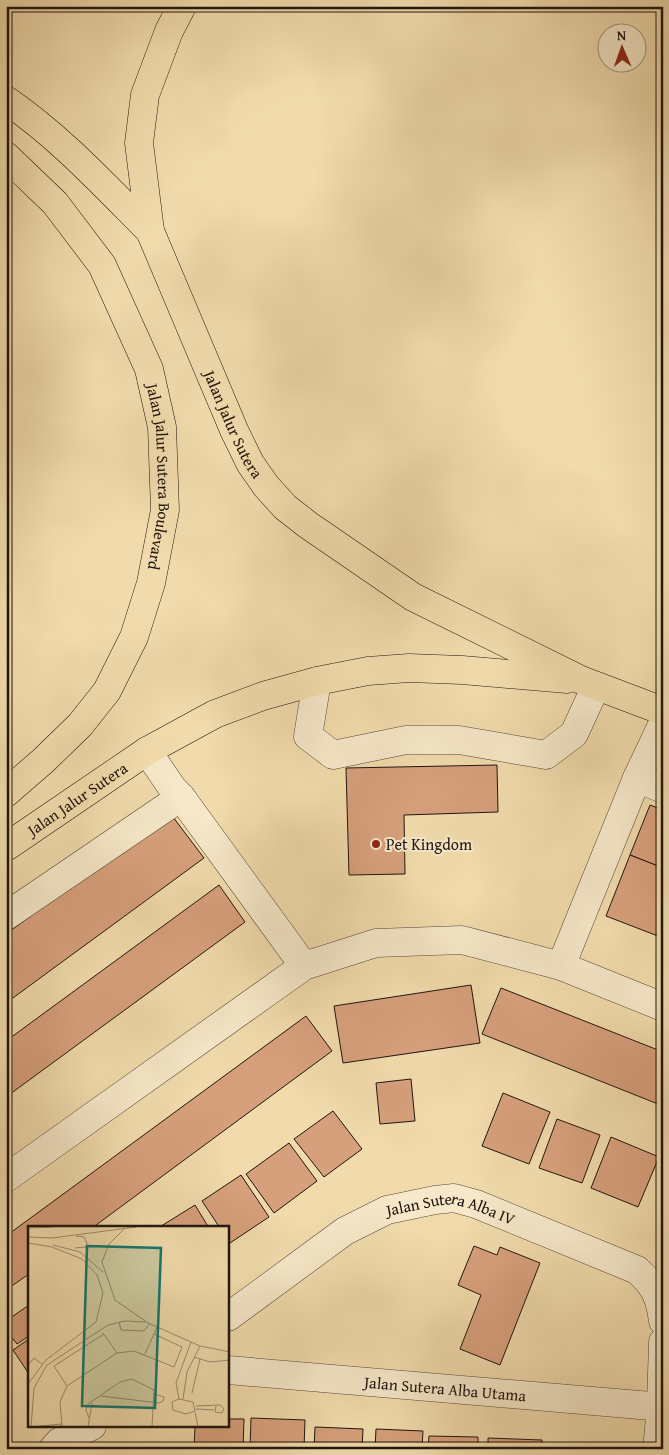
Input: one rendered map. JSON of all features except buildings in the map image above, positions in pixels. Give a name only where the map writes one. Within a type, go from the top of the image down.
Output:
[{"type":"main road","name":"Jalan Jalur Sutera","points":[[182,6],[168,31],[145,95],[139,143],[150,231],[234,430],[250,463],[266,486],[285,507],[413,597],[588,683],[663,711]]},
{"type":"main road","points":[[6,100],[62,144],[150,231]]},
{"type":"main road","name":"Jalan Jalur Sutera Boulevard","points":[[6,156],[55,203],[102,265],[149,369],[162,426],[165,510],[151,583],[134,637],[107,691],[80,724],[44,760],[6,793]]},
{"type":"main road","name":"Jalan Jalur Sutera","points":[[6,846],[147,751],[215,714],[263,696],[317,680],[368,671],[409,668],[462,670],[588,683]]},
{"type":"street","points":[[317,680],[308,736],[333,755],[406,740],[459,740],[546,755],[574,734],[588,683]]},
{"type":"street","points":[[562,966],[637,778],[663,723]]},
{"type":"street","points":[[147,751],[304,966]]},
{"type":"street","points":[[637,778],[663,789]]},
{"type":"street","points":[[6,916],[181,797]]},
{"type":"street","points":[[6,1178],[304,966],[376,943],[462,940],[562,966],[663,1007]]},
{"type":"street","name":"Jalan Sutera Alba IV","points":[[229,1316],[345,1231],[387,1210],[434,1200],[454,1198],[476,1204],[637,1270],[655,1290],[661,1305],[663,1320]]},
{"type":"street","points":[[657,1449],[662,1407],[663,1342]]},
{"type":"street","name":"Jalan Sutera Alba Utama","points":[[229,1370],[662,1407]]},
{"type":"street","points":[[53,1449],[59,1442],[88,1428]]},
{"type":"street","points":[[87,1449],[95,1428]]},
{"type":"place","name":"Pet Kingdom","points":[[376,844]]}]
